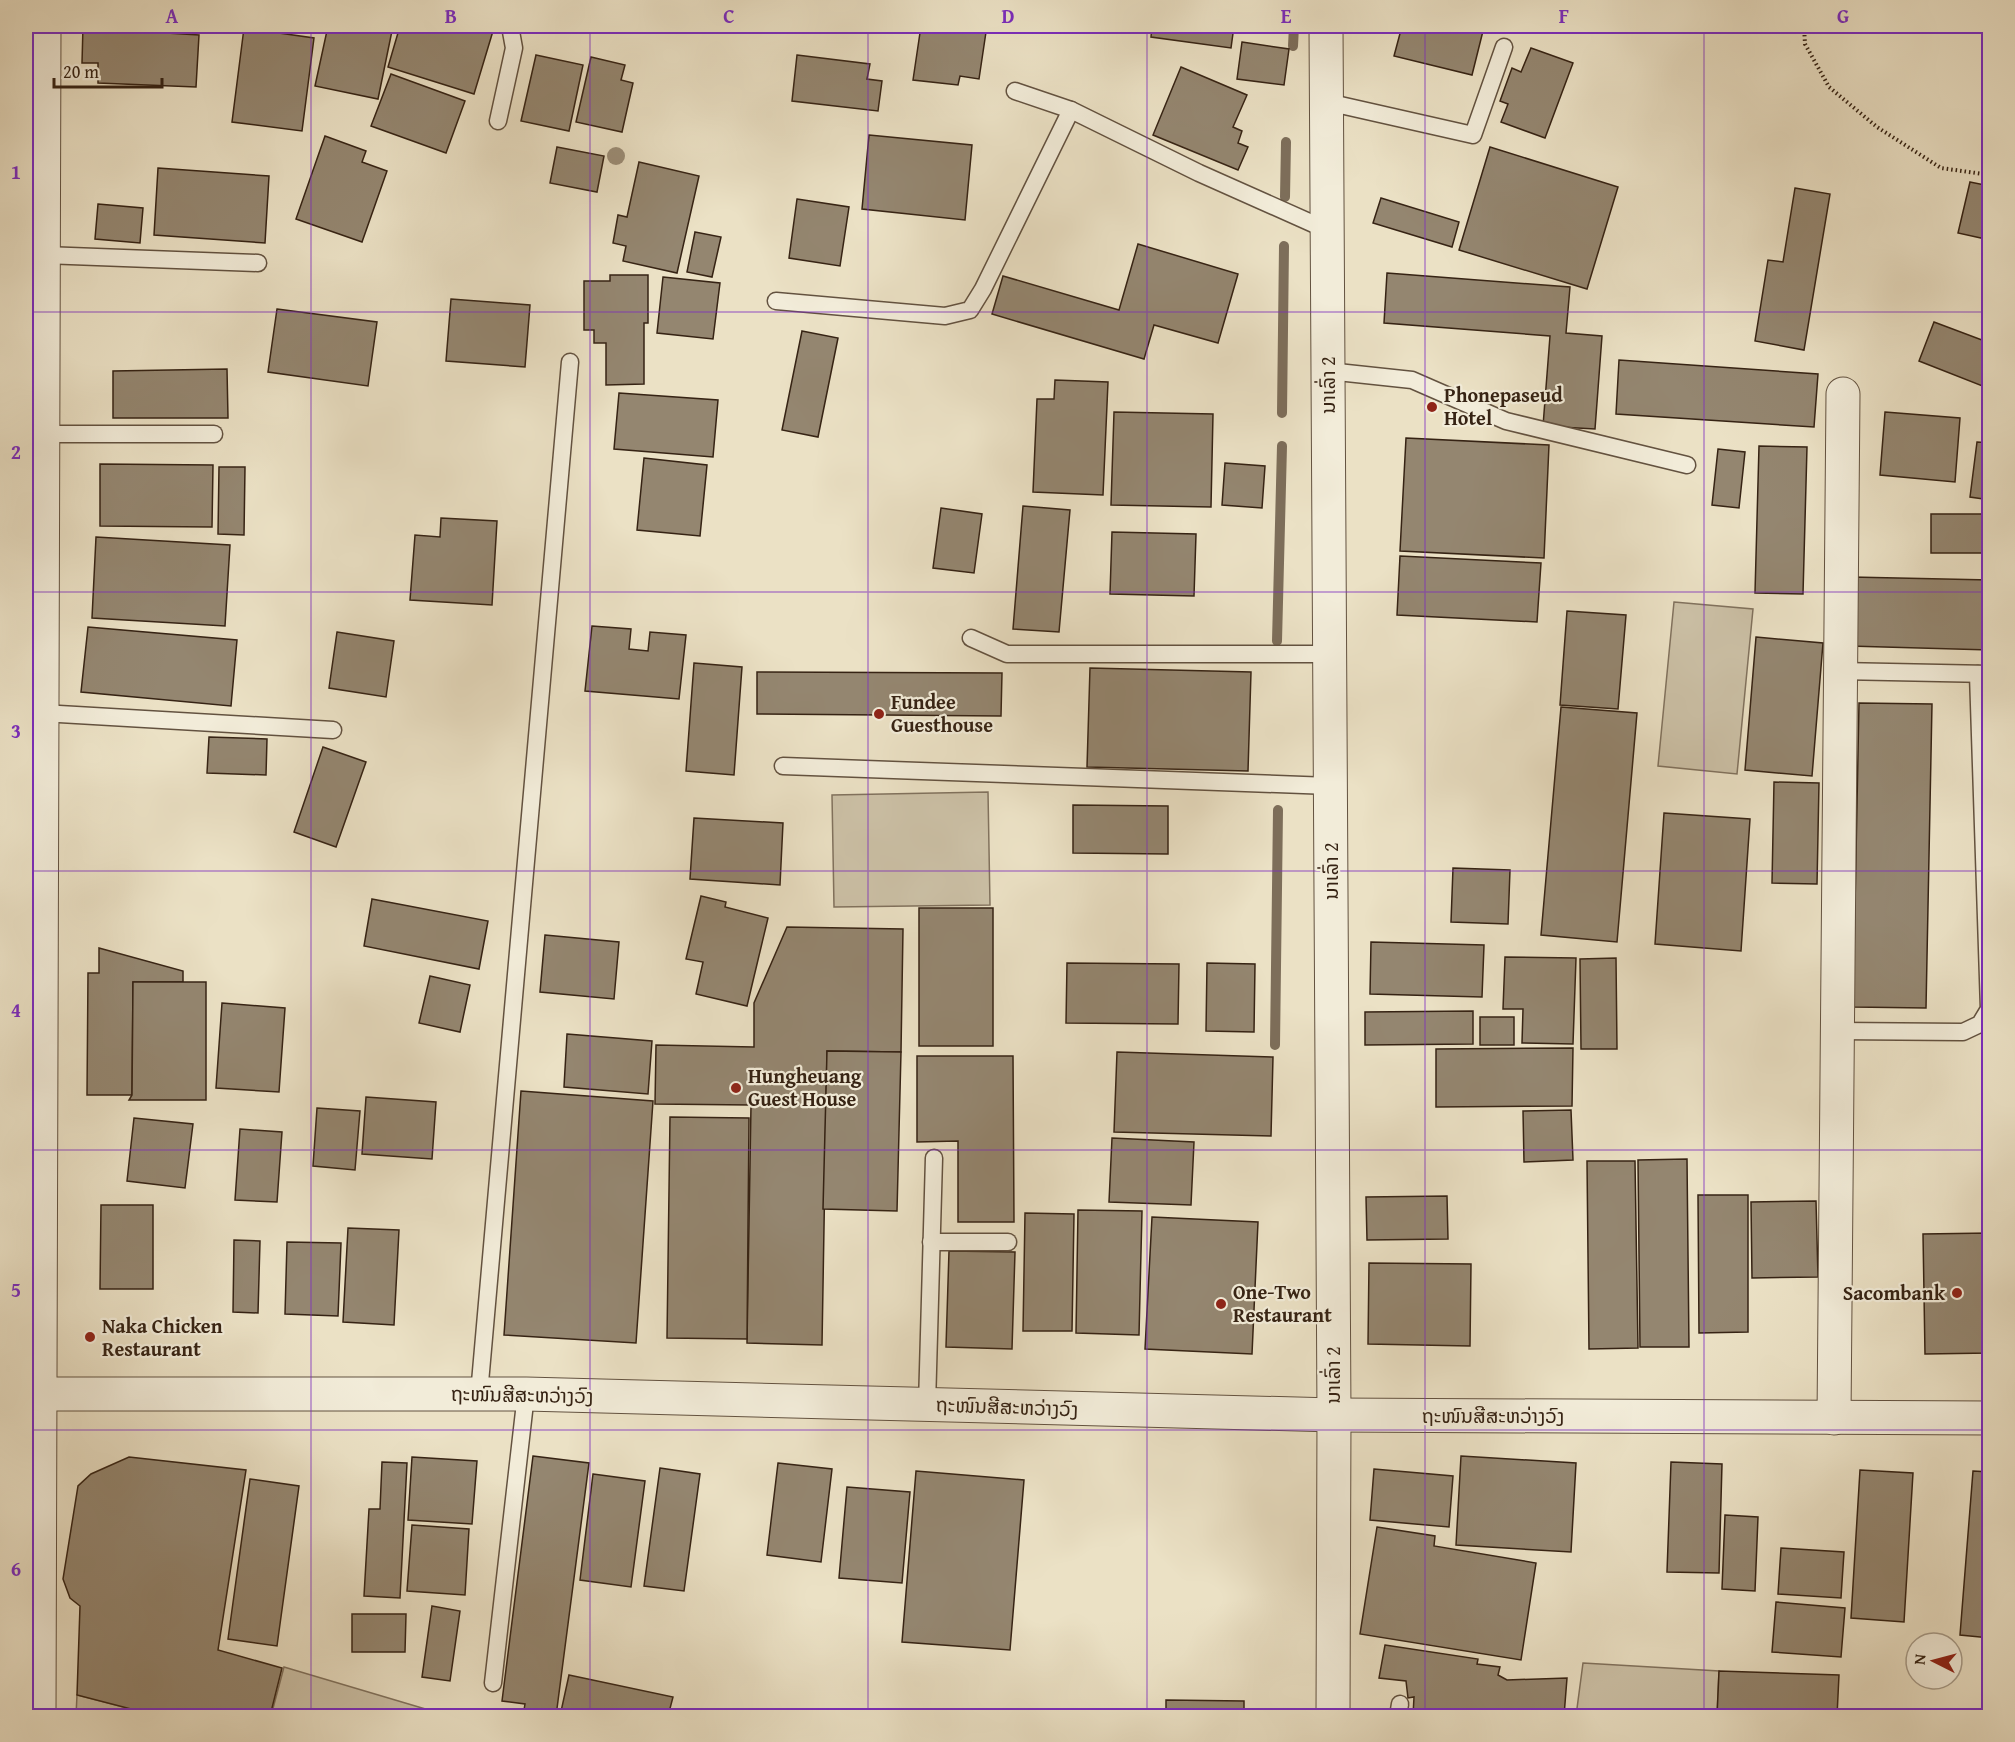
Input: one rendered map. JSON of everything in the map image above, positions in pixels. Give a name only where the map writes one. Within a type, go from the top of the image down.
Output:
[{"type":"street","points":[[39,1716],[32,1551],[33,998],[34,773],[42,713],[34,514],[43,434],[38,260],[44,26]]},
{"type":"street","name":"ນາເລົ່າ 2","points":[[1326,26],[1334,1415],[1333,1716]]},
{"type":"street","points":[[1834,1418],[1843,394]]},
{"type":"street","name":"ຖະໜົນສີສະຫວ່າງວົງ","points":[[33,1394],[526,1394],[1334,1415],[1989,1418]]},
{"type":"lane","points":[[498,120],[514,48],[510,26]]},
{"type":"lane","points":[[1327,102],[1473,135],[1504,47]]},
{"type":"lane","points":[[1015,92],[1071,110],[1199,173],[1327,230]]},
{"type":"lane","points":[[776,302],[945,316],[970,310],[983,289],[1071,110]]},
{"type":"lane","points":[[38,260],[258,263]]},
{"type":"lane","points":[[479,1394],[570,362]]},
{"type":"lane","points":[[1328,370],[1412,380],[1506,421],[1687,465]]},
{"type":"lane","points":[[43,434],[214,434]]},
{"type":"lane","points":[[971,638],[1007,654],[1330,654]]},
{"type":"lane","points":[[1837,1031],[1963,1032],[1980,1024],[1989,1009],[1984,674],[1839,671]]},
{"type":"lane","points":[[42,713],[333,730]]},
{"type":"lane","points":[[783,766],[1330,786]]},
{"type":"lane","points":[[927,1405],[934,1158]]},
{"type":"lane","points":[[931,1242],[1008,1242]]},
{"type":"lane","points":[[493,1683],[526,1394]]},
{"type":"path","points":[[1804,26],[1805,44],[1829,87],[1877,127],[1941,168],[1989,175]]},
{"type":"shaded area","points":[[1674,602],[1753,609],[1737,774],[1658,766]]},
{"type":"shaded area","points":[[988,792],[990,905],[834,907],[832,795]]},
{"type":"shaded area","points":[[1583,1663],[1719,1671],[1717,1716],[1576,1716]]},
{"type":"shaded area","points":[[284,1667],[449,1716],[271,1716]]},
{"type":"shaded area","points":[[77,1695],[158,1716],[76,1716]]},
{"type":"building","points":[[83,26],[167,26],[167,33],[199,35],[196,87],[98,83],[98,63],[82,63]]},
{"type":"building","points":[[328,26],[393,26],[378,99],[315,86]]},
{"type":"building","points":[[400,26],[475,26],[493,31],[474,94],[388,67]]},
{"type":"building","points":[[921,26],[986,32],[979,79],[960,76],[958,85],[913,80]]},
{"type":"building","points":[[1093,26],[1145,26],[1145,30]]},
{"type":"building","points":[[1152,26],[1234,26],[1231,48],[1151,37]]},
{"type":"building","points":[[1402,26],[1484,27],[1472,75],[1394,56]]},
{"type":"building","points":[[244,28],[314,38],[302,131],[232,122]]},
{"type":"building","points":[[1242,42],[1289,49],[1284,85],[1237,79]]},
{"type":"building","points":[[1531,48],[1573,63],[1545,138],[1501,122],[1508,104],[1500,101],[1512,68],[1521,72]]},
{"type":"building","points":[[536,55],[583,65],[569,131],[521,121]]},
{"type":"building","points":[[797,55],[870,64],[867,79],[882,81],[878,111],[792,101]]},
{"type":"building","points":[[591,57],[625,65],[621,80],[633,83],[622,132],[576,122]]},
{"type":"building","points":[[1181,67],[1247,95],[1233,127],[1242,131],[1238,143],[1248,147],[1238,170],[1153,135]]},
{"type":"building","points":[[391,74],[465,101],[446,153],[371,126]]},
{"type":"building","points":[[869,135],[972,145],[965,220],[862,209]]},
{"type":"building","points":[[325,136],[366,151],[362,162],[387,171],[362,242],[296,219]]},
{"type":"building","points":[[557,147],[604,156],[597,192],[550,183]]},
{"type":"building","points":[[1490,147],[1618,187],[1587,289],[1459,250]]},
{"type":"building","points":[[639,162],[699,176],[677,273],[623,261],[626,246],[613,243],[618,215],[627,217]]},
{"type":"building","points":[[158,168],[269,176],[265,243],[154,235]]},
{"type":"building","points":[[1970,182],[1990,186],[1990,240],[1958,233]]},
{"type":"building","points":[[1795,188],[1830,194],[1804,350],[1755,341],[1768,260],[1783,262]]},
{"type":"building","points":[[1381,198],[1459,222],[1452,247],[1373,223]]},
{"type":"building","points":[[797,199],[849,207],[840,266],[789,258]]},
{"type":"building","points":[[98,204],[143,208],[140,243],[95,239]]},
{"type":"building","points":[[695,232],[721,237],[712,277],[687,272]]},
{"type":"building","points":[[1138,244],[1238,274],[1218,343],[1154,325],[1144,359],[992,314],[1003,276],[1119,310]]},
{"type":"building","points":[[1387,273],[1570,287],[1566,333],[1602,336],[1595,429],[1543,426],[1550,336],[1384,323]]},
{"type":"building","points":[[610,275],[648,275],[648,323],[644,323],[644,384],[606,385],[606,343],[594,343],[594,330],[584,330],[584,281],[610,281]]},
{"type":"building","points":[[663,277],[720,283],[713,339],[657,333]]},
{"type":"building","points":[[451,299],[530,305],[525,367],[446,361]]},
{"type":"building","points":[[277,309],[377,322],[368,386],[268,372]]},
{"type":"building","points":[[1934,322],[1990,343],[1990,389],[1919,361]]},
{"type":"building","points":[[802,331],[838,338],[818,437],[782,430]]},
{"type":"building","points":[[1619,360],[1818,374],[1814,427],[1616,414]]},
{"type":"building","points":[[227,369],[228,418],[113,418],[113,371]]},
{"type":"building","points":[[1055,380],[1108,382],[1103,495],[1033,492],[1037,399],[1054,399]]},
{"type":"building","points":[[619,393],[718,400],[713,457],[614,449]]},
{"type":"building","points":[[1114,412],[1213,414],[1211,507],[1111,505]]},
{"type":"building","points":[[1885,412],[1960,418],[1955,482],[1880,475]]},
{"type":"building","points":[[1406,438],[1549,445],[1544,558],[1400,551]]},
{"type":"building","points":[[1977,442],[1990,443],[1990,500],[1970,497]]},
{"type":"building","points":[[1759,446],[1807,447],[1803,594],[1755,593]]},
{"type":"building","points":[[1718,449],[1745,452],[1739,508],[1712,505]]},
{"type":"building","points":[[644,458],[707,465],[700,536],[637,530]]},
{"type":"building","points":[[1225,463],[1265,466],[1262,508],[1222,505]]},
{"type":"building","points":[[100,464],[213,465],[212,527],[100,526]]},
{"type":"building","points":[[219,467],[245,467],[244,535],[218,534]]},
{"type":"building","points":[[1023,506],[1070,510],[1059,632],[1013,629]]},
{"type":"building","points":[[941,508],[982,514],[974,573],[933,568]]},
{"type":"building","points":[[1931,514],[1990,514],[1990,553],[1931,553]]},
{"type":"building","points":[[441,518],[497,521],[492,605],[410,600],[415,535],[440,537]]},
{"type":"building","points":[[1112,532],[1196,534],[1194,596],[1110,594]]},
{"type":"building","points":[[96,537],[230,545],[225,626],[92,618]]},
{"type":"building","points":[[1400,556],[1541,563],[1537,622],[1397,615]]},
{"type":"building","points":[[1851,577],[1990,580],[1990,650],[1849,646]]},
{"type":"building","points":[[1567,611],[1626,615],[1618,709],[1560,705]]},
{"type":"building","points":[[592,626],[631,629],[629,649],[648,651],[650,632],[686,635],[679,699],[585,691]]},
{"type":"building","points":[[88,627],[237,640],[231,706],[81,692]]},
{"type":"building","points":[[337,632],[394,641],[386,697],[329,688]]},
{"type":"building","points":[[1756,637],[1823,643],[1812,776],[1745,770]]},
{"type":"building","points":[[694,663],[742,667],[734,775],[686,771]]},
{"type":"building","points":[[1090,668],[1251,672],[1248,771],[1087,767]]},
{"type":"building","points":[[757,672],[1002,673],[1001,716],[757,714]]},
{"type":"building","points":[[1859,703],[1932,704],[1926,1008],[1853,1007]]},
{"type":"building","points":[[1561,707],[1637,713],[1617,942],[1541,935]]},
{"type":"building","points":[[209,737],[267,739],[266,775],[207,773]]},
{"type":"building","points":[[323,747],[366,762],[336,847],[294,832]]},
{"type":"building","points":[[1774,782],[1819,783],[1817,884],[1772,883]]},
{"type":"building","points":[[1073,805],[1168,806],[1168,854],[1073,853]]},
{"type":"building","points":[[1664,813],[1750,819],[1741,951],[1655,944]]},
{"type":"building","points":[[694,818],[783,823],[780,885],[690,879]]},
{"type":"building","points":[[1453,868],[1510,870],[1508,924],[1451,922]]},
{"type":"building","points":[[701,896],[726,902],[725,907],[768,918],[747,1006],[696,994],[703,962],[686,959]]},
{"type":"building","points":[[372,899],[488,921],[479,969],[364,946]]},
{"type":"building","points":[[919,908],[993,908],[993,1046],[919,1046]]},
{"type":"building","points":[[787,927],[903,929],[901,1052],[827,1051],[822,1345],[747,1343],[751,1105],[655,1104],[656,1045],[754,1047],[754,1003]]},
{"type":"building","points":[[545,935],[619,942],[614,999],[540,992]]},
{"type":"building","points":[[1371,942],[1484,945],[1482,997],[1370,994]]},
{"type":"building","points":[[99,948],[183,971],[183,982],[133,982],[132,1095],[87,1095],[88,973],[99,973]]},
{"type":"building","points":[[1505,957],[1576,958],[1573,1044],[1522,1043],[1523,1009],[1503,1009]]},
{"type":"building","points":[[1616,958],[1617,1049],[1581,1049],[1580,959]]},
{"type":"building","points":[[1067,963],[1179,964],[1178,1024],[1066,1023]]},
{"type":"building","points":[[1207,963],[1255,964],[1254,1032],[1206,1031]]},
{"type":"building","points":[[430,976],[470,985],[460,1032],[419,1023]]},
{"type":"building","points":[[133,982],[206,982],[206,1100],[129,1100],[132,1095]]},
{"type":"building","points":[[222,1003],[285,1008],[279,1092],[216,1088]]},
{"type":"building","points":[[1473,1011],[1473,1044],[1365,1045],[1365,1012]]},
{"type":"building","points":[[1480,1017],[1514,1017],[1514,1045],[1480,1045]]},
{"type":"building","points":[[567,1034],[652,1041],[648,1094],[564,1087]]},
{"type":"building","points":[[1573,1048],[1572,1106],[1436,1107],[1436,1049]]},
{"type":"building","points":[[827,1051],[901,1052],[897,1211],[823,1209]]},
{"type":"building","points":[[1117,1052],[1273,1057],[1271,1136],[1114,1132]]},
{"type":"building","points":[[917,1056],[1013,1056],[1014,1222],[958,1222],[958,1141],[917,1142]]},
{"type":"building","points":[[521,1091],[653,1101],[636,1343],[504,1335]]},
{"type":"building","points":[[366,1097],[436,1102],[432,1159],[362,1154]]},
{"type":"building","points":[[317,1108],[360,1111],[355,1170],[313,1166]]},
{"type":"building","points":[[1571,1110],[1573,1160],[1524,1162],[1523,1111]]},
{"type":"building","points":[[670,1117],[749,1118],[747,1339],[667,1338]]},
{"type":"building","points":[[134,1118],[193,1124],[185,1188],[127,1181]]},
{"type":"building","points":[[240,1129],[282,1132],[277,1202],[235,1200]]},
{"type":"building","points":[[1112,1138],[1194,1142],[1191,1205],[1109,1202]]},
{"type":"building","points":[[1687,1159],[1689,1347],[1640,1347],[1638,1160]]},
{"type":"building","points":[[1587,1161],[1635,1161],[1638,1348],[1589,1349]]},
{"type":"building","points":[[1698,1195],[1748,1195],[1748,1332],[1699,1333]]},
{"type":"building","points":[[1447,1196],[1448,1239],[1367,1240],[1366,1197]]},
{"type":"building","points":[[1816,1201],[1818,1277],[1752,1278],[1751,1202]]},
{"type":"building","points":[[101,1205],[153,1205],[153,1289],[100,1289]]},
{"type":"building","points":[[1078,1210],[1142,1211],[1139,1335],[1076,1333]]},
{"type":"building","points":[[1025,1213],[1074,1214],[1072,1331],[1023,1331]]},
{"type":"building","points":[[1152,1217],[1258,1222],[1252,1354],[1145,1349]]},
{"type":"building","points":[[348,1228],[399,1230],[394,1325],[343,1322]]},
{"type":"building","name":"Sacombank","points":[[1990,1233],[1990,1353],[1925,1354],[1923,1234]]},
{"type":"building","points":[[234,1240],[260,1241],[258,1313],[233,1312]]},
{"type":"building","points":[[287,1242],[341,1243],[338,1316],[285,1314]]},
{"type":"building","points":[[949,1251],[1015,1252],[1012,1349],[946,1347]]},
{"type":"building","points":[[1369,1263],[1471,1264],[1470,1346],[1368,1344]]},
{"type":"building","points":[[533,1456],[589,1463],[556,1716],[523,1716],[525,1704],[502,1701]]},
{"type":"building","points":[[1461,1456],[1576,1463],[1571,1552],[1456,1545]]},
{"type":"building","points":[[129,1457],[246,1470],[218,1650],[282,1668],[270,1716],[158,1716],[77,1695],[80,1606],[70,1598],[63,1579],[78,1486],[91,1474]]},
{"type":"building","points":[[412,1457],[477,1461],[472,1524],[408,1520]]},
{"type":"building","points":[[382,1462],[407,1463],[400,1598],[364,1596],[369,1509],[380,1509]]},
{"type":"building","points":[[1671,1462],[1722,1464],[1719,1573],[1667,1572]]},
{"type":"building","points":[[778,1463],[832,1469],[821,1562],[767,1555]]},
{"type":"building","points":[[660,1468],[700,1474],[684,1591],[644,1586]]},
{"type":"building","points":[[1374,1469],[1453,1476],[1449,1527],[1370,1520]]},
{"type":"building","points":[[1860,1470],[1913,1473],[1904,1622],[1851,1618]]},
{"type":"building","points":[[916,1471],[1024,1480],[1010,1650],[902,1642]]},
{"type":"building","points":[[1973,1471],[1990,1472],[1990,1638],[1964,1635],[1964,1631],[1960,1631]]},
{"type":"building","points":[[593,1474],[645,1481],[631,1587],[580,1580]]},
{"type":"building","points":[[250,1479],[299,1486],[277,1646],[228,1639]]},
{"type":"building","points":[[847,1487],[910,1492],[902,1583],[839,1578]]},
{"type":"building","points":[[1725,1515],[1758,1517],[1755,1591],[1722,1589]]},
{"type":"building","points":[[412,1525],[469,1529],[465,1595],[407,1591]]},
{"type":"building","points":[[1377,1527],[1435,1536],[1434,1546],[1536,1563],[1521,1660],[1360,1634]]},
{"type":"building","points":[[1781,1548],[1844,1552],[1841,1598],[1778,1594]]},
{"type":"building","points":[[1776,1602],[1845,1608],[1841,1657],[1772,1652]]},
{"type":"building","points":[[432,1606],[460,1611],[450,1681],[422,1677]]},
{"type":"building","points":[[352,1614],[406,1614],[405,1652],[352,1652]]},
{"type":"building","points":[[1385,1645],[1478,1659],[1477,1664],[1500,1667],[1498,1675],[1507,1680],[1567,1678],[1564,1716],[1413,1716],[1414,1697],[1408,1698],[1406,1681],[1379,1678]]},
{"type":"building","points":[[1719,1671],[1839,1675],[1837,1716],[1717,1716]]},
{"type":"building","points":[[569,1675],[673,1697],[668,1716],[560,1716]]},
{"type":"building","points":[[1166,1700],[1244,1701],[1244,1716],[1166,1716]]},
{"type":"waterway","points":[[1293,46],[1294,26]]},
{"type":"waterway","points":[[1285,197],[1286,142]]},
{"type":"waterway","points":[[1282,413],[1284,246]]},
{"type":"waterway","points":[[1277,641],[1282,446]]},
{"type":"waterway","points":[[1275,1045],[1278,810]]},
{"type":"place","name":"Phonepaseud Hotel","points":[[1432,407]]},
{"type":"place","name":"Fundee Guesthouse","points":[[879,714]]},
{"type":"place","name":"Hungheuang Guest House","points":[[736,1088]]},
{"type":"place","name":"Sacombank","points":[[1957,1293]]},
{"type":"place","name":"One-Two Restaurant","points":[[1221,1304]]},
{"type":"place","name":"Naka Chicken Restaurant","points":[[90,1337]]}]
